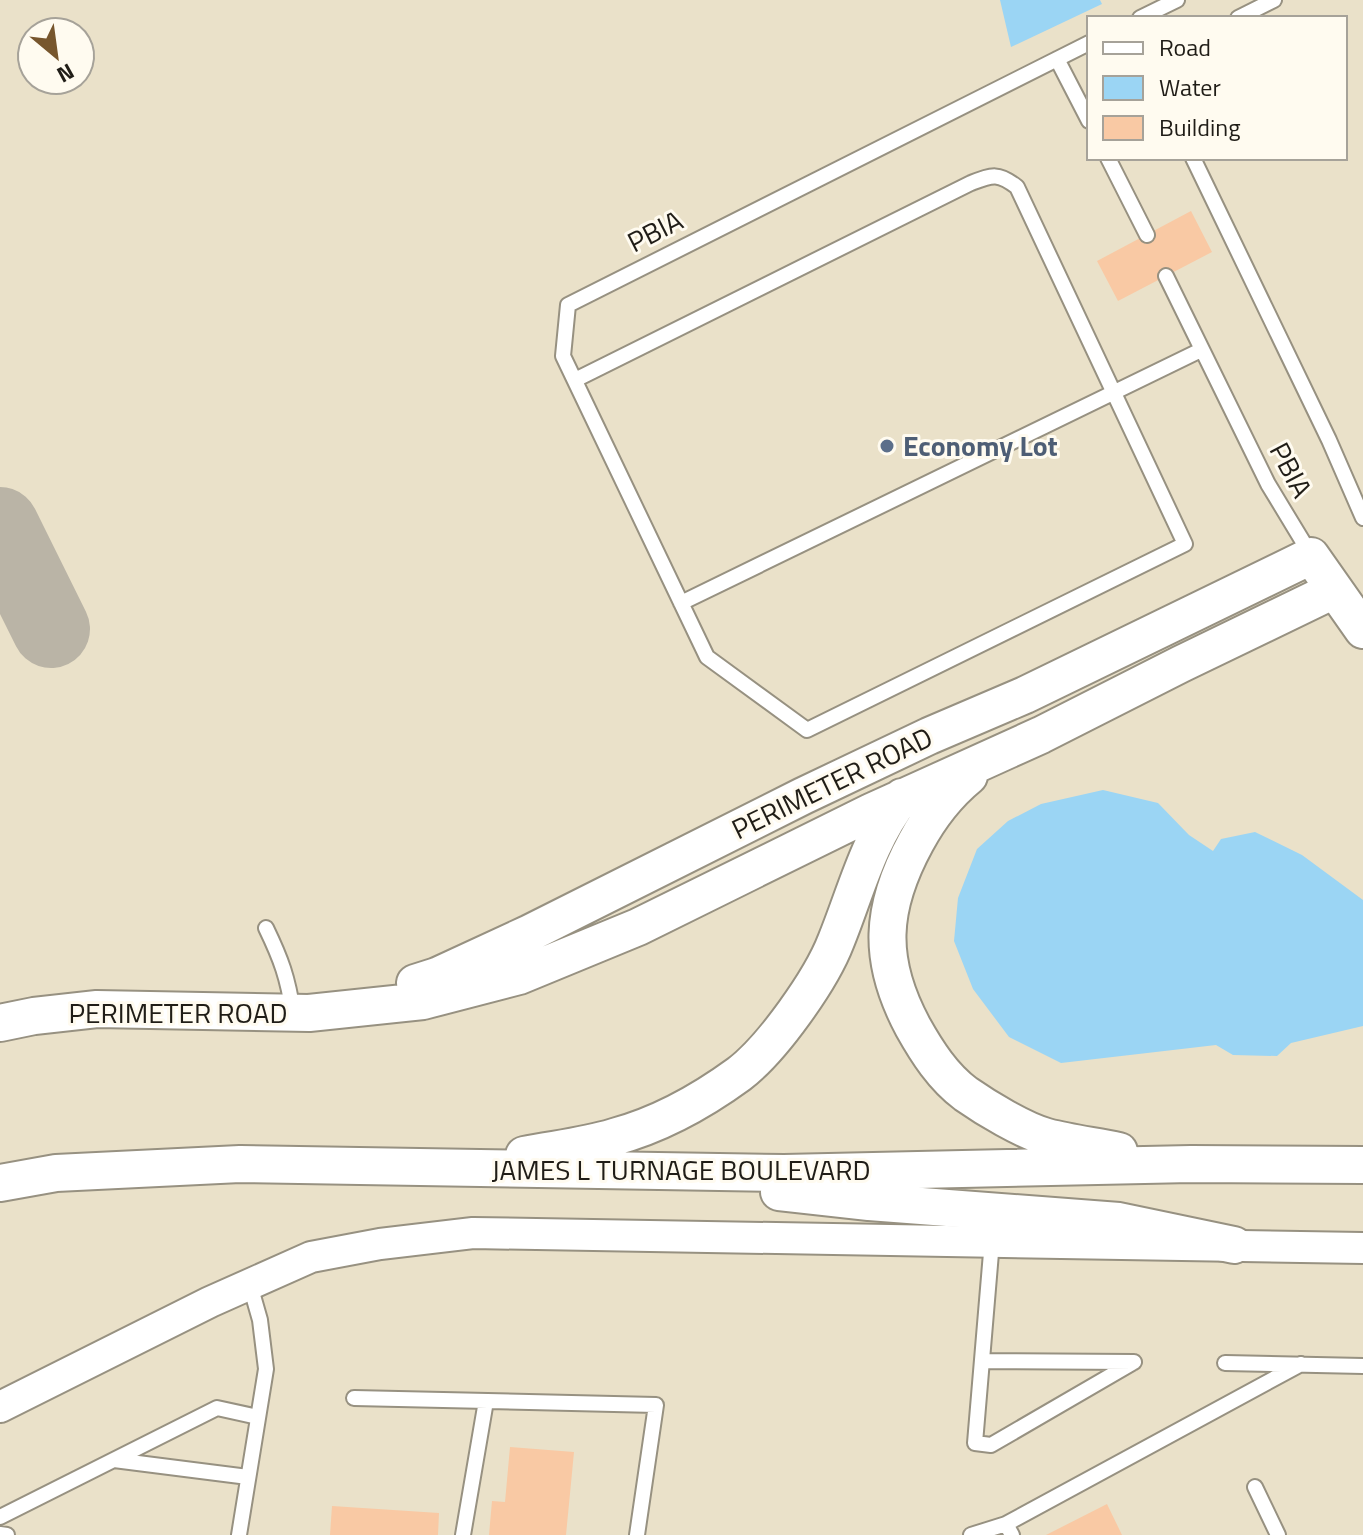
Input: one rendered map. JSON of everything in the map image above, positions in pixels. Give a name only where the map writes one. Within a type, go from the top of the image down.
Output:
[{"type":"street","points":[[1311,556],[1363,630]]},
{"type":"street","name":"PERIMETER ROAD","points":[[301,1013],[382,994],[437,976],[530,933],[817,789],[1025,695],[1311,556]]},
{"type":"street","name":"PERIMETER ROAD","points":[[0,1023],[97,1009],[301,1013],[423,1001],[519,976],[638,927],[1334,590]]},
{"type":"street","points":[[456,1168],[615,1137],[677,1113],[741,1072],[774,1038],[807,994],[835,945],[881,827],[899,800],[931,763],[1025,695]]},
{"type":"street","points":[[992,757],[955,788],[928,820],[902,867],[891,902],[887,933],[889,962],[908,1017],[941,1071],[963,1092],[994,1112],[1044,1137],[1191,1164]]},
{"type":"street","name":"JAMES L TURNAGE BOULEVARD","points":[[0,1183],[56,1173],[240,1164],[784,1173],[1191,1164],[1363,1165]]},
{"type":"street","points":[[635,1171],[764,1191],[869,1202],[1119,1221],[1234,1245]]},
{"type":"street","points":[[0,1407],[210,1302],[311,1257],[380,1244],[473,1233],[1363,1248]]},
{"type":"lane","points":[[1144,16],[1177,0]]},
{"type":"lane","points":[[1242,16],[1274,0]]},
{"type":"lane","name":"PBIA","points":[[1087,44],[568,305],[563,356],[707,657],[807,730],[1185,544],[1112,393]]},
{"type":"lane","points":[[1057,59],[1087,117]]},
{"type":"lane","points":[[1109,160],[1147,235]]},
{"type":"lane","points":[[1194,160],[1363,518]]},
{"type":"lane","points":[[575,380],[988,176],[1005,177],[1017,187],[1112,393]]},
{"type":"lane","name":"PBIA","points":[[1166,276],[1268,484],[1311,556]]},
{"type":"lane","points":[[681,603],[1201,350]]},
{"type":"lane","points":[[266,928],[282,960],[301,1013]]},
{"type":"lane","points":[[982,1361],[1134,1362],[991,1445],[975,1443],[992,1241]]},
{"type":"lane","points":[[239,1535],[266,1369],[260,1320],[250,1285]]},
{"type":"lane","points":[[1225,1363],[1363,1366]]},
{"type":"lane","points":[[971,1535],[1009,1530],[1301,1364]]},
{"type":"lane","points":[[354,1398],[656,1405],[637,1535]]},
{"type":"lane","points":[[463,1535],[486,1401]]},
{"type":"lane","points":[[0,1517],[217,1408],[258,1417]]},
{"type":"lane","points":[[114,1460],[248,1477]]},
{"type":"lane","points":[[1255,1487],[1278,1535]]},
{"type":"lane","points":[[0,1534],[7,1535]]},
{"type":"shaded area","points":[[0,0],[1363,0],[1363,1535],[0,1535]]},
{"type":"water","points":[[1000,0],[1100,0],[1102,4],[1011,47]]},
{"type":"water","points":[[1103,790],[1158,803],[1189,835],[1213,851],[1221,839],[1255,832],[1302,855],[1363,900],[1363,1026],[1291,1043],[1277,1056],[1233,1055],[1216,1045],[1061,1063],[1009,1037],[973,989],[954,941],[958,898],[977,849],[1008,821],[1041,804]]},
{"type":"building","points":[[1191,211],[1212,252],[1118,301],[1097,261]]},
{"type":"building","points":[[510,1447],[574,1452],[566,1535],[489,1535],[492,1501],[505,1502]]},
{"type":"building","points":[[1107,1504],[1122,1535],[1046,1535]]},
{"type":"building","points":[[332,1506],[439,1513],[438,1535],[330,1535]]},
{"type":"taxiway","points":[[0,526],[51,629]]},
{"type":"place","name":"Economy Lot","points":[[887,446]]}]
